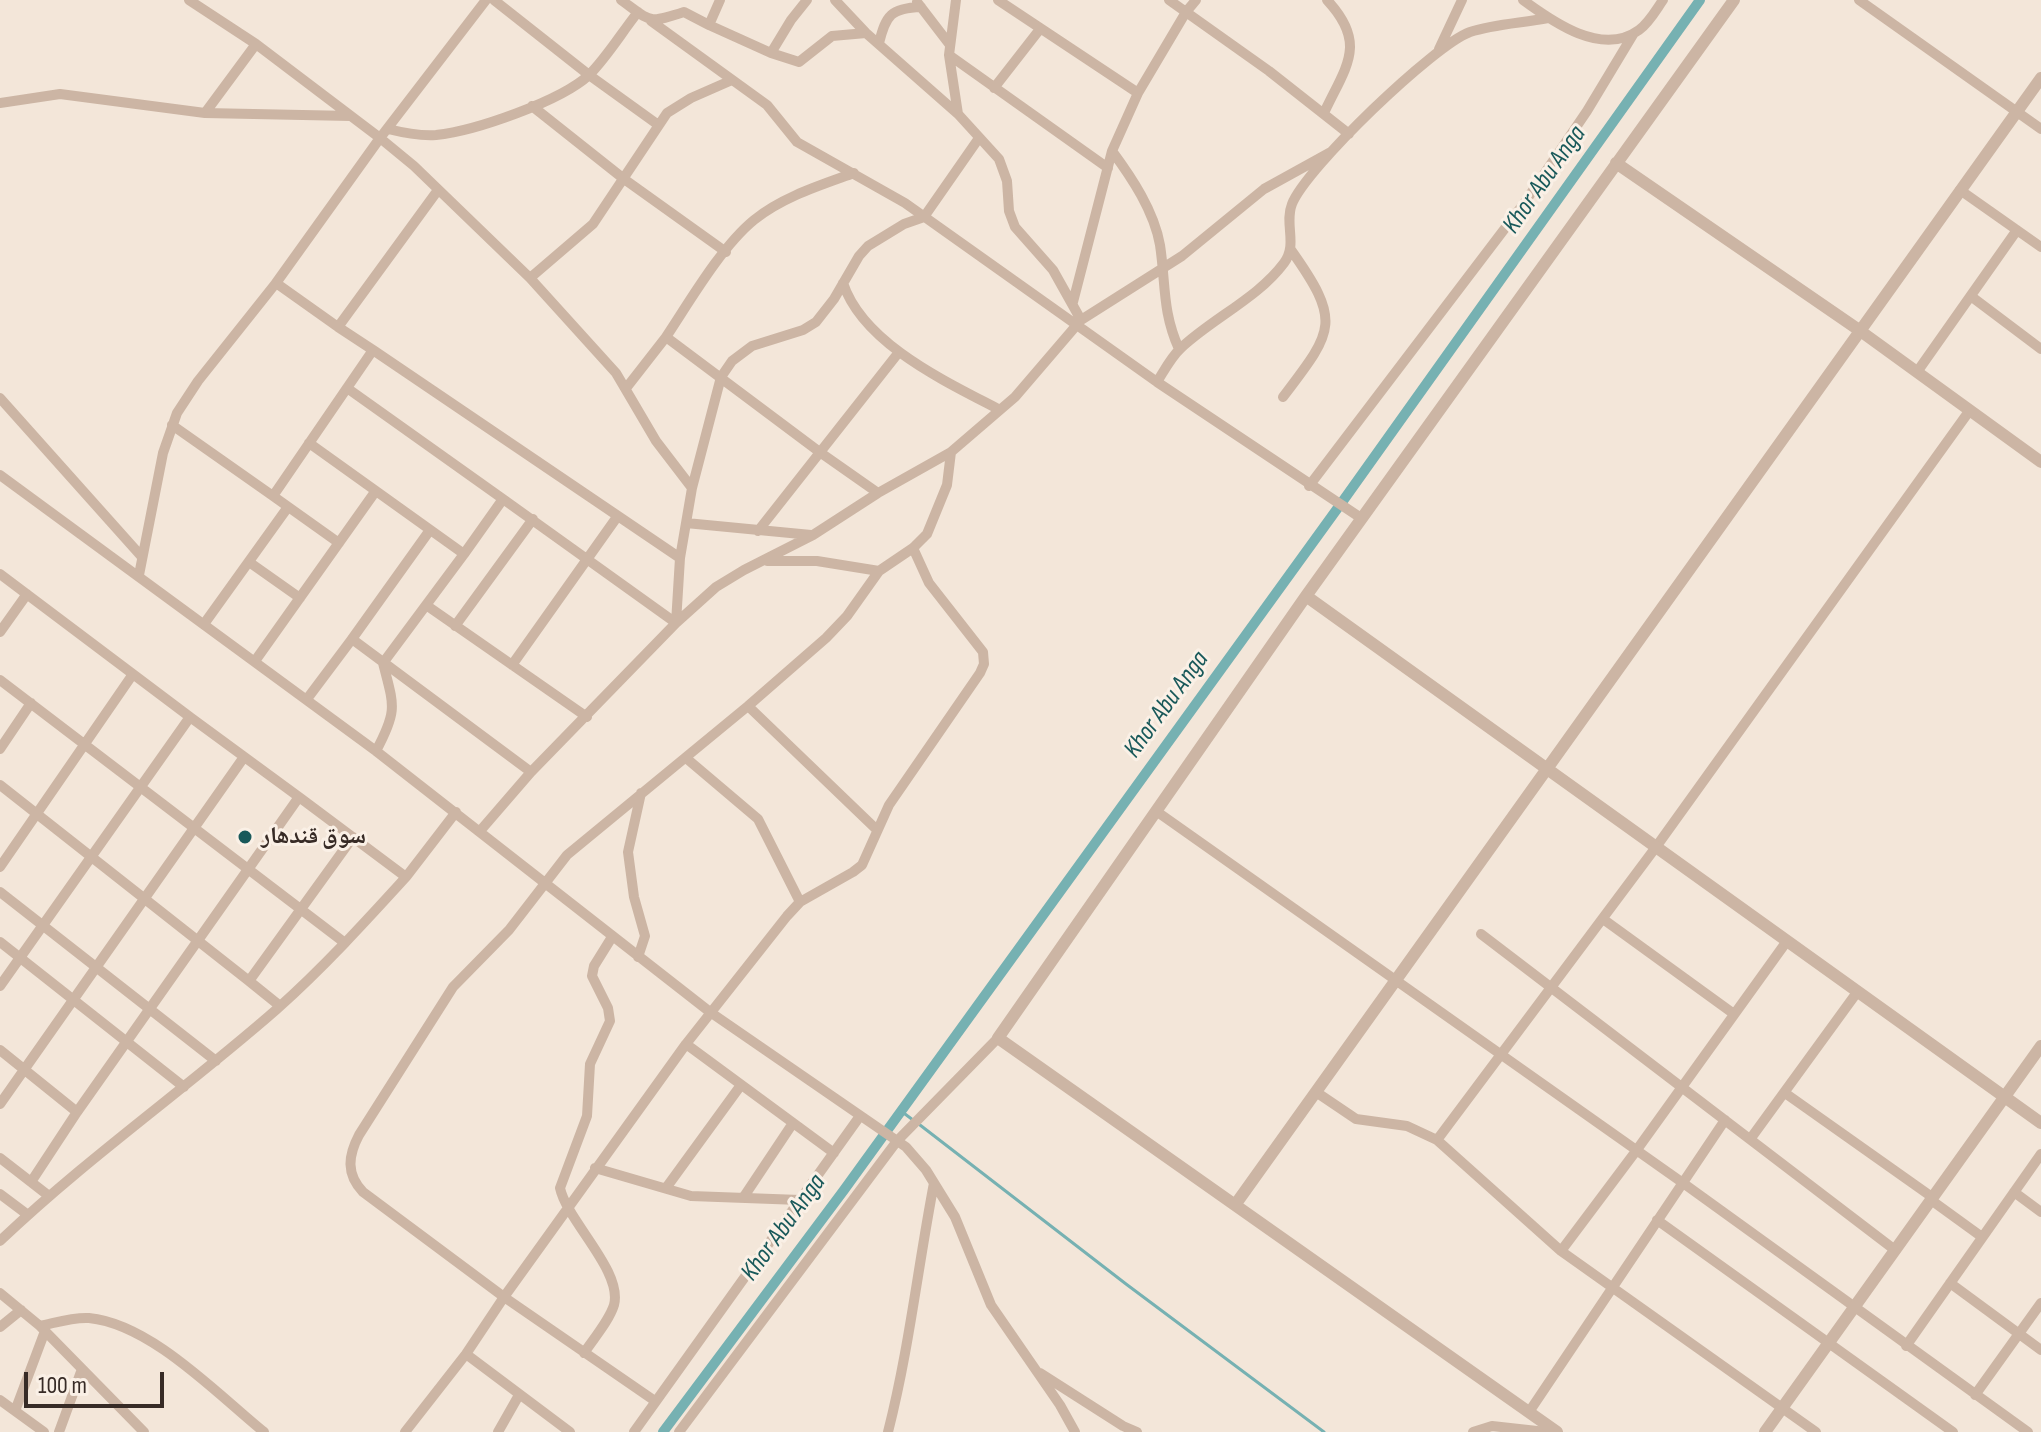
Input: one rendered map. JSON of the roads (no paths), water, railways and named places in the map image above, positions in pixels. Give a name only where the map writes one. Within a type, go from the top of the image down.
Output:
[{"type":"street","points":[[189,0],[256,44],[380,138],[530,278],[587,338],[627,387],[656,441],[692,488]]},
{"type":"street","points":[[139,575],[163,453],[172,425],[192,388],[276,283],[380,138],[486,0]]},
{"type":"street","points":[[494,0],[657,124]]},
{"type":"street","points":[[621,0],[767,105],[797,142],[882,188],[1078,323],[1157,382],[1361,518]]},
{"type":"street","points":[[709,25],[720,0]]},
{"type":"street","points":[[771,53],[807,0]]},
{"type":"street","points":[[956,0],[950,50],[958,114]]},
{"type":"street","points":[[998,0],[1138,93]]},
{"type":"street","points":[[1169,0],[1236,46],[1349,134]]},
{"type":"street","points":[[1073,302],[1112,151],[1138,93],[1196,0]]},
{"type":"street","points":[[1324,113],[1350,57],[1351,38],[1341,16],[1327,0]]},
{"type":"street","points":[[1437,52],[1462,0]]},
{"type":"street","points":[[1523,0],[1548,18],[1580,34],[1619,39],[1642,28],[1663,0]]},
{"type":"street","points":[[685,1430],[894,1139],[998,1038],[1361,518],[1734,0]]},
{"type":"street","points":[[1859,0],[2041,129]]},
{"type":"street","points":[[841,3],[866,33],[958,114],[999,159],[1015,227],[1053,270],[1073,302],[1078,323]]},
{"type":"street","points":[[879,43],[883,25],[892,12],[918,3],[950,50],[994,88],[1108,168]]},
{"type":"street","points":[[388,129],[408,134],[435,135],[481,125],[555,96],[589,75],[638,12]]},
{"type":"street","points":[[651,21],[684,12],[771,53],[799,62],[832,36],[866,33]]},
{"type":"street","points":[[1157,382],[1179,349],[1286,261],[1291,250],[1289,216],[1292,203],[1331,152],[1437,52],[1470,32],[1548,18]]},
{"type":"street","points":[[994,88],[1040,29]]},
{"type":"street","points":[[1309,486],[1525,202],[1587,111],[1634,33]]},
{"type":"street","points":[[205,113],[256,44]]},
{"type":"street","points":[[1235,1205],[2041,78]]},
{"type":"street","points":[[530,278],[585,233],[604,210],[667,113],[732,80]]},
{"type":"street","points":[[0,103],[60,94],[205,113],[351,116]]},
{"type":"street","points":[[532,106],[624,179],[726,252]]},
{"type":"street","points":[[676,623],[680,558],[692,488],[721,377],[732,361],[752,346],[803,330],[816,322],[859,256],[877,239],[924,217],[979,138]]},
{"type":"street","points":[[1112,151],[1145,203],[1160,243],[1164,301],[1179,349]]},
{"type":"street","points":[[480,831],[531,772],[676,623],[716,587],[813,535],[878,493],[951,452],[1028,383],[1078,323],[1182,256],[1264,189],[1331,152]]},
{"type":"street","points":[[1616,163],[1859,330],[2041,462]]},
{"type":"street","points":[[627,387],[742,232],[771,208],[854,173]]},
{"type":"street","points":[[338,327],[438,190]]},
{"type":"street","points":[[1960,190],[2041,247]]},
{"type":"street","points":[[1917,372],[2017,230]]},
{"type":"street","points":[[1283,397],[1319,350],[1325,330],[1326,311],[1313,280],[1291,250]]},
{"type":"street","points":[[276,283],[680,558]]},
{"type":"street","points":[[843,283],[848,298],[859,312],[899,352],[1000,410]]},
{"type":"street","points":[[1972,297],[2041,349]]},
{"type":"street","points":[[666,337],[878,493]]},
{"type":"street","points":[[273,496],[373,350]]},
{"type":"street","points":[[758,531],[899,352]]},
{"type":"street","points":[[347,388],[676,623]]},
{"type":"street","points":[[0,398],[142,557]]},
{"type":"street","points":[[1437,1140],[1656,847],[1970,410]]},
{"type":"street","points":[[172,425],[339,543]]},
{"type":"street","points":[[309,443],[464,554]]},
{"type":"street","points":[[655,1401],[504,1297],[363,1192],[354,1183],[350,1158],[359,1135],[453,987],[509,930],[567,855],[826,638],[847,616],[879,571],[913,548],[927,534],[940,507],[951,471],[951,452]]},
{"type":"street","points":[[0,475],[376,751],[710,1012],[916,1156],[955,1217],[991,1305],[1075,1432]]},
{"type":"street","points":[[255,661],[375,492]]},
{"type":"street","points":[[383,663],[503,499]]},
{"type":"street","points":[[204,624],[288,507]]},
{"type":"street","points":[[512,665],[617,517]]},
{"type":"street","points":[[455,626],[533,519]]},
{"type":"street","points":[[686,523],[813,535]]},
{"type":"street","points":[[307,699],[430,530]]},
{"type":"street","points":[[405,1432],[466,1354],[595,1168],[710,1012],[800,902],[862,865],[876,829],[918,759],[980,673],[985,658],[977,642],[929,583],[913,548]]},
{"type":"street","points":[[761,561],[817,561],[879,571]]},
{"type":"street","points":[[249,562],[300,598]]},
{"type":"street","points":[[0,574],[406,877]]},
{"type":"street","points":[[0,632],[27,594]]},
{"type":"street","points":[[1306,596],[2041,1123]]},
{"type":"street","points":[[426,605],[587,717]]},
{"type":"street","points":[[352,639],[531,772]]},
{"type":"street","points":[[376,751],[390,725],[394,708],[383,663]]},
{"type":"street","points":[[0,867],[133,674]]},
{"type":"street","points":[[0,680],[345,943]]},
{"type":"street","points":[[0,749],[31,703]]},
{"type":"street","points":[[748,706],[876,829]]},
{"type":"street","points":[[0,986],[190,717]]},
{"type":"street","points":[[0,1104],[244,757]]},
{"type":"street","points":[[686,758],[758,819],[800,902]]},
{"type":"street","points":[[0,785],[280,1006]]},
{"type":"street","points":[[638,957],[645,936],[634,897],[628,852],[641,793]]},
{"type":"street","points":[[31,1182],[126,1041],[299,797]]},
{"type":"street","points":[[1156,811],[1683,1183],[2028,1432]]},
{"type":"street","points":[[2,1237],[280,1006],[345,943],[406,877],[456,812]]},
{"type":"street","points":[[249,981],[353,837]]},
{"type":"street","points":[[0,892],[216,1061]]},
{"type":"street","points":[[1603,919],[1734,1014]]},
{"type":"street","points":[[1481,934],[1895,1250]]},
{"type":"street","points":[[584,1353],[614,1304],[614,1293],[589,1239],[567,1209],[560,1188],[587,1116],[590,1064],[610,1021],[608,1008],[592,976],[594,966],[612,937]]},
{"type":"street","points":[[1561,1251],[1787,941]]},
{"type":"street","points":[[0,942],[184,1087]]},
{"type":"street","points":[[1751,1138],[1858,991]]},
{"type":"street","points":[[998,1038],[1557,1432]]},
{"type":"street","points":[[686,1044],[834,1153]]},
{"type":"street","points":[[1765,1432],[2041,1046]]},
{"type":"street","points":[[0,1050],[77,1112]]},
{"type":"street","points":[[666,1188],[741,1085]]},
{"type":"street","points":[[1316,1092],[1351,1117],[1407,1126],[1437,1140],[1561,1251],[1816,1432]]},
{"type":"street","points":[[1785,1093],[1982,1237]]},
{"type":"street","points":[[634,1432],[860,1116]]},
{"type":"street","points":[[1529,1412],[1725,1120]]},
{"type":"street","points":[[743,1198],[793,1123]]},
{"type":"street","points":[[1906,1346],[2041,1154]]},
{"type":"street","points":[[0,1158],[49,1196]]},
{"type":"street","points":[[595,1168],[691,1196],[800,1200]]},
{"type":"street","points":[[888,1432],[907,1353],[934,1183]]},
{"type":"street","points":[[2014,1192],[2041,1212]]},
{"type":"street","points":[[0,1194],[28,1215]]},
{"type":"street","points":[[1657,1220],[1953,1432]]},
{"type":"street","points":[[1950,1283],[2041,1350]]},
{"type":"street","points":[[0,1293],[42,1329],[144,1432]]},
{"type":"street","points":[[1975,1395],[2041,1303]]},
{"type":"street","points":[[0,1327],[21,1310]]},
{"type":"street","points":[[42,1329],[77,1318],[92,1318],[140,1336],[164,1349],[264,1432]]},
{"type":"street","points":[[15,1411],[42,1329]]},
{"type":"street","points":[[466,1354],[570,1432]]},
{"type":"street","points":[[1032,1368],[1137,1432]]},
{"type":"street","points":[[59,1432],[82,1369]]},
{"type":"street","points":[[498,1432],[519,1395]]},
{"type":"street","points":[[0,1400],[15,1411],[29,1428],[44,1432]]},
{"type":"street","points":[[1473,1432],[1492,1426],[1546,1432]]},
{"type":"waterway","name":"Khor Abu Anga","points":[[663,1432],[844,1190],[1345,498],[1700,0]]},
{"type":"waterway","points":[[901,1111],[913,1120]]},
{"type":"waterway","points":[[920,1125],[1324,1432]]},
{"type":"place","name":"سوق قندهار","points":[[245,837]]}]
